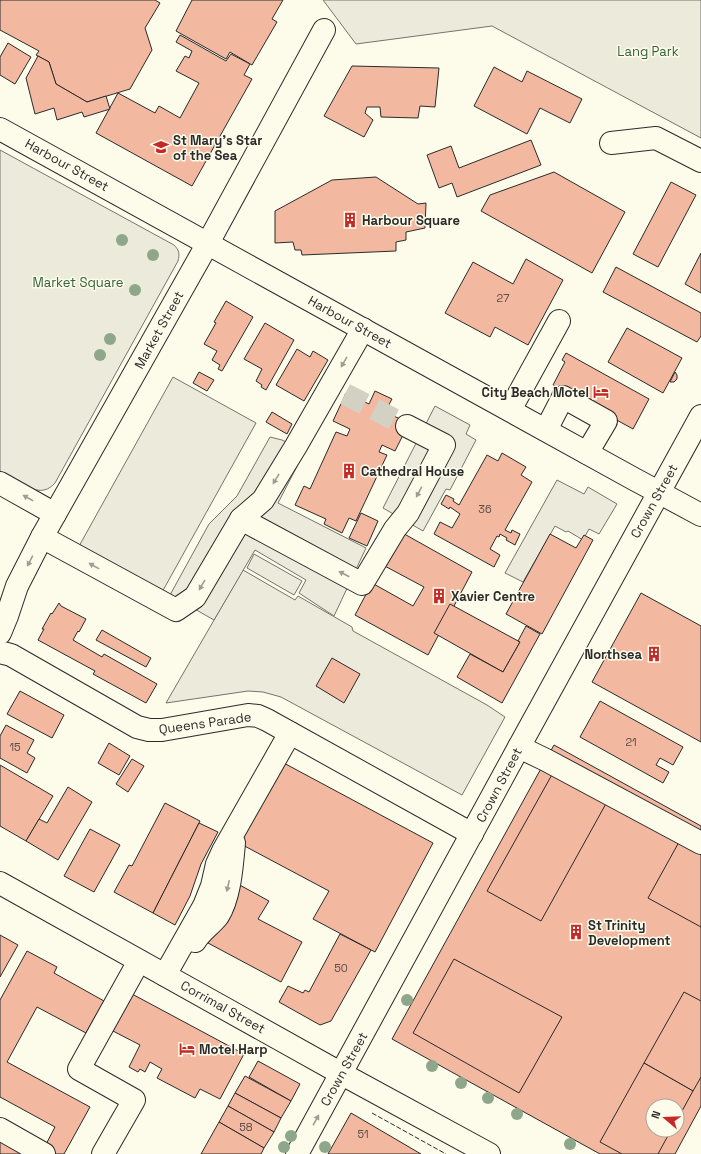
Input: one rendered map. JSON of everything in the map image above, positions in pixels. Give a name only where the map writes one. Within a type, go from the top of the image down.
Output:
[{"type":"street","name":"Market Street","points":[[0,633],[17,586],[42,537],[208,243],[324,30]]},
{"type":"street","name":"Harbour Street","points":[[0,129],[701,515]]},
{"type":"street","points":[[611,143],[656,138],[701,161]]},
{"type":"street","points":[[510,410],[558,321]]},
{"type":"street","points":[[42,537],[176,610],[195,597],[241,519],[263,500],[296,446],[338,390],[363,328]]},
{"type":"street","points":[[546,430],[563,398],[606,421],[588,453]]},
{"type":"street","name":"Crown Street","points":[[297,1154],[701,416]]},
{"type":"street","points":[[241,519],[362,584],[395,529],[408,513],[444,446],[407,426]]},
{"type":"street","points":[[0,483],[55,514]]},
{"type":"street","name":"Queens Parade","points":[[0,652],[11,655],[137,727],[149,730],[162,730],[248,715],[258,716],[472,834]]},
{"type":"street","points":[[169,978],[204,906],[212,886],[217,864],[290,733]]},
{"type":"street","points":[[519,747],[701,843]]},
{"type":"street","name":"Corrimal Street","points":[[0,883],[488,1154]]},
{"type":"street","points":[[103,1154],[134,1100],[79,1069],[139,961]]},
{"type":"street","points":[[0,1130],[44,1154]]},
{"type":"green space","name":"Lang Park","points":[[323,0],[701,0],[701,138],[492,26],[356,44]]},
{"type":"green space","name":"Market Square","points":[[0,150],[174,245],[179,254],[178,261],[55,483],[44,490],[28,487],[0,471]]},
{"type":"green space","points":[[173,377],[256,423],[161,594],[78,548]]},
{"type":"green space","points":[[557,480],[584,494],[588,487],[617,504],[599,534],[589,529],[583,540],[568,531],[566,532],[555,526],[523,582],[505,573]]},
{"type":"green space","points":[[243,570],[295,600],[298,596],[352,627],[353,631],[487,705],[505,717],[462,795],[281,697],[263,692],[248,691],[166,703]]},
{"type":"shaded area","points":[[435,406],[470,425],[466,434],[476,440],[450,490],[446,489],[423,531],[383,508]]},
{"type":"shaded area","points":[[270,437],[282,440],[305,451],[278,503],[366,548],[334,616],[299,593],[306,580],[255,550],[214,620],[170,595],[209,524],[237,496]]},
{"type":"shaded area","points":[[254,554],[302,581],[294,595],[247,568]]},
{"type":"building","points":[[0,0],[155,0],[160,3],[145,28],[152,50],[130,89],[87,102],[56,84],[49,62],[36,55],[39,51],[0,30]]},
{"type":"building","points":[[192,0],[283,0],[272,19],[277,22],[252,65],[230,52],[226,59],[176,31]]},
{"type":"building","points":[[180,35],[226,61],[231,54],[250,64],[244,75],[252,79],[192,186],[96,133],[118,93],[155,113],[159,106],[180,118],[199,83],[176,71],[185,56],[189,58],[192,51],[176,42]]},
{"type":"building","points":[[8,43],[31,57],[15,84],[0,75],[0,57]]},
{"type":"building","points":[[38,56],[49,62],[56,84],[87,102],[106,96],[110,109],[84,117],[82,112],[57,120],[54,108],[35,114],[26,78]]},
{"type":"building","points":[[352,66],[439,68],[435,107],[420,106],[418,118],[381,117],[380,107],[367,107],[365,113],[373,120],[364,137],[324,116]]},
{"type":"building","points":[[494,67],[522,82],[527,71],[582,99],[570,123],[540,108],[527,134],[474,106]]},
{"type":"building","points":[[531,140],[541,165],[457,197],[452,183],[439,188],[427,155],[451,146],[459,168]]},
{"type":"building","points":[[554,172],[625,212],[592,273],[481,211],[490,195]]},
{"type":"building","name":"Harbour Square","points":[[376,177],[418,204],[426,203],[425,228],[406,232],[406,240],[396,242],[396,251],[302,255],[301,250],[295,250],[293,242],[275,243],[275,211],[332,180]]},
{"type":"building","points":[[671,182],[696,195],[658,267],[633,254]]},
{"type":"building","points":[[701,253],[701,293],[685,284]]},
{"type":"building","points":[[526,259],[563,280],[528,345],[495,327],[490,337],[445,313],[473,262],[513,284]]},
{"type":"building","points":[[616,267],[701,313],[701,336],[697,342],[603,292]]},
{"type":"building","points":[[226,301],[253,317],[222,371],[218,369],[220,365],[212,360],[217,351],[204,344]]},
{"type":"building","points":[[265,323],[294,340],[266,390],[256,381],[262,369],[244,359]]},
{"type":"building","points":[[627,328],[682,358],[663,393],[608,362]]},
{"type":"building","points":[[297,349],[310,357],[313,351],[328,360],[304,401],[276,385]]},
{"type":"building","name":"City Beach Motel","points":[[566,353],[649,399],[633,429],[553,385],[565,362],[562,360]]},
{"type":"building","points":[[199,372],[214,380],[207,391],[193,383]]},
{"type":"building","points":[[675,372],[677,379],[674,382],[670,382]]},
{"type":"building","name":"Cathedral House","points":[[375,391],[392,399],[385,412],[409,423],[395,451],[382,445],[379,452],[387,455],[356,521],[349,518],[342,533],[324,524],[326,519],[295,505],[304,486],[310,489],[336,432],[347,436],[350,429],[333,421],[346,393],[369,404]]},
{"type":"building","points":[[272,412],[292,424],[287,434],[266,422]]},
{"type":"building","points":[[502,453],[526,467],[521,475],[532,482],[505,530],[511,533],[512,530],[520,534],[515,545],[506,540],[507,538],[500,534],[499,537],[497,536],[490,549],[500,555],[494,567],[434,534],[440,522],[452,528],[460,514],[450,507],[449,509],[441,504],[446,495],[454,499],[453,501],[459,505],[487,455],[498,461]]},
{"type":"building","points":[[361,513],[378,521],[367,546],[349,538]]},
{"type":"building","name":"Xavier Centre","points":[[399,531],[472,572],[428,655],[355,615],[372,583],[413,606],[424,587],[381,564]]},
{"type":"building","name":"Xavier Centre","points":[[550,534],[576,548],[584,535],[593,540],[542,634],[506,614]]},
{"type":"building","name":"Northsea","points":[[641,593],[701,626],[701,742],[592,682]]},
{"type":"building","points":[[59,603],[61,606],[86,619],[73,640],[102,657],[104,654],[157,684],[146,703],[93,674],[95,671],[38,640],[51,613],[52,614]]},
{"type":"building","points":[[450,604],[520,642],[503,672],[434,633]]},
{"type":"building","points":[[526,626],[540,634],[502,703],[457,677],[470,654],[503,672],[520,642],[518,641]]},
{"type":"building","points":[[102,630],[151,658],[146,667],[96,640]]},
{"type":"building","points":[[332,658],[360,674],[344,703],[316,686]]},
{"type":"building","points":[[20,691],[64,715],[52,738],[7,714]]},
{"type":"building","points":[[600,701],[683,747],[673,765],[660,758],[656,765],[669,772],[663,783],[580,737]]},
{"type":"building","points":[[6,725],[34,740],[27,753],[35,758],[27,773],[0,758],[0,736]]},
{"type":"building","points":[[109,743],[130,756],[119,775],[98,763]]},
{"type":"building","name":"St Trinity Development","points":[[554,745],[701,826],[701,1106],[685,1136],[685,1098],[645,1098],[645,1138],[684,1138],[675,1154],[600,1154],[392,1039]]},
{"type":"building","points":[[132,759],[144,766],[128,792],[116,784]]},
{"type":"building","points":[[280,761],[433,843],[375,952],[313,919],[329,891],[237,842]]},
{"type":"building","points":[[0,765],[53,796],[26,841],[0,826]]},
{"type":"building","points":[[554,771],[608,800],[541,921],[487,891]]},
{"type":"building","points":[[68,787],[92,802],[58,860],[26,841],[39,819],[47,823]]},
{"type":"building","points":[[165,803],[200,821],[153,913],[114,892],[129,865],[132,866]]},
{"type":"building","points":[[199,823],[218,832],[201,864],[190,896],[175,925],[153,913]]},
{"type":"building","points":[[90,829],[120,845],[94,892],[64,876]]},
{"type":"building","points":[[679,842],[701,854],[701,927],[648,898]]},
{"type":"building","points":[[236,883],[269,901],[258,919],[302,942],[281,982],[208,943],[227,911]]},
{"type":"building","points":[[340,934],[371,950],[331,1021],[320,1025],[279,1002],[288,986],[303,993],[305,990],[309,992]]},
{"type":"building","points":[[0,935],[18,945],[0,977]]},
{"type":"building","points":[[27,951],[57,967],[54,973],[104,1001],[86,1033],[37,1007],[7,1062],[90,1107],[64,1154],[51,1154],[43,1150],[55,1127],[0,1097],[0,1000]]},
{"type":"building","points":[[454,959],[562,1017],[519,1093],[413,1033]]},
{"type":"building","points":[[684,992],[701,1001],[701,1077],[693,1091],[644,1063]]},
{"type":"building","name":"Motel Harp","points":[[132,994],[244,1054],[220,1099],[200,1089],[195,1098],[157,1078],[162,1069],[150,1062],[145,1072],[140,1069],[138,1072],[129,1067],[140,1045],[113,1031]]},
{"type":"building","points":[[258,1061],[300,1084],[291,1101],[249,1077]]},
{"type":"building","points":[[644,1063],[693,1091],[685,1106],[685,1098],[645,1098],[645,1138],[667,1138],[658,1154],[622,1154],[600,1142]]},
{"type":"building","points":[[245,1076],[291,1101],[281,1118],[235,1093]]},
{"type":"building","points":[[235,1093],[281,1118],[274,1132],[228,1106]]},
{"type":"building","points":[[228,1106],[274,1132],[264,1148],[219,1122]]},
{"type":"building","points":[[351,1113],[421,1154],[328,1154]]},
{"type":"building","points":[[219,1122],[264,1148],[261,1154],[201,1154]]},
{"type":"building","points":[[0,1137],[30,1154],[0,1154]]},
{"type":"tunnel","points":[[345,394],[407,426]]},
{"type":"fence","points":[[372,1113],[446,1154]]},
{"type":"place","name":"St Mary's Star of the Sea","points":[[161,147]]},
{"type":"place","name":"Harbour Square","points":[[350,220]]},
{"type":"place","name":"City Beach Motel","points":[[601,392]]},
{"type":"place","name":"Cathedral House","points":[[349,471]]},
{"type":"place","name":"Xavier Centre","points":[[439,596]]},
{"type":"place","name":"Northsea","points":[[654,654]]},
{"type":"place","name":"St Trinity Development","points":[[576,932]]},
{"type":"place","name":"Motel Harp","points":[[187,1049]]}]
